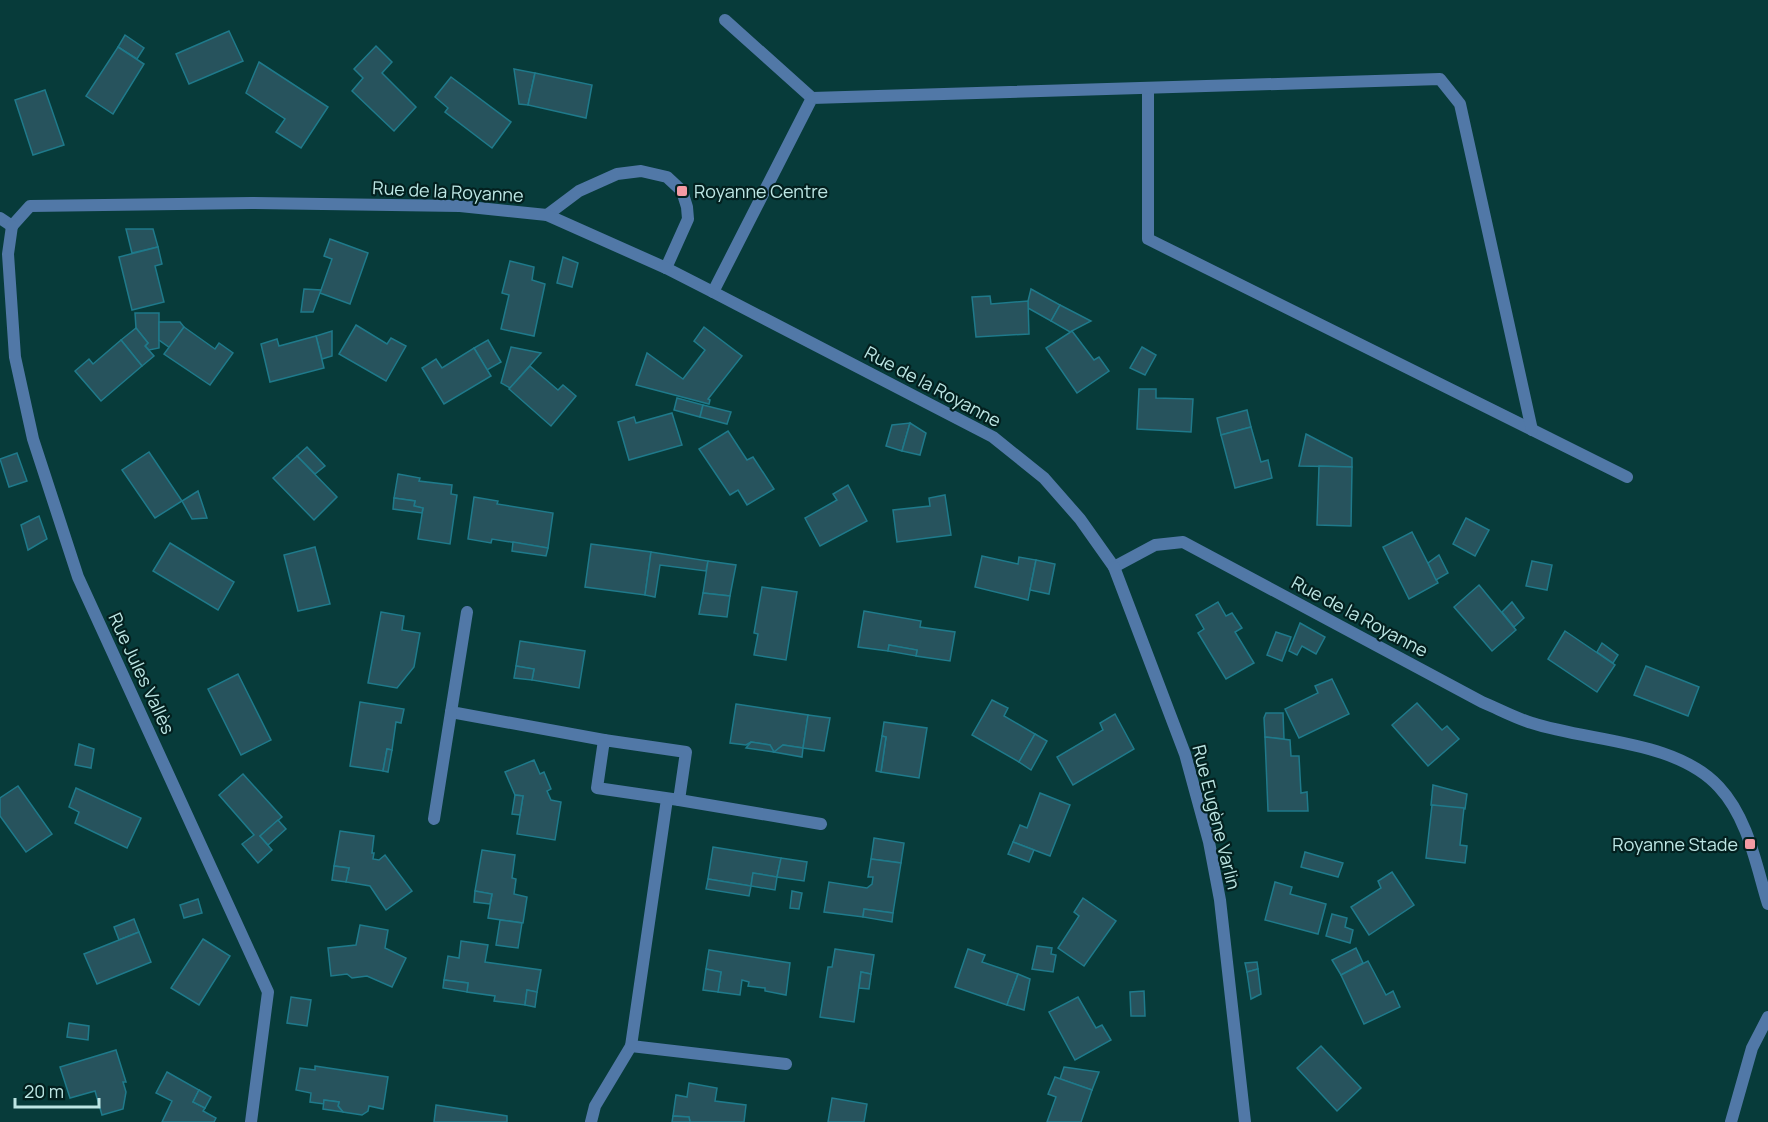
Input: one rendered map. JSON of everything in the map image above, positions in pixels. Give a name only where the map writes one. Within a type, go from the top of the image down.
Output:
[{"type":"street","points":[[725,21],[812,98],[1440,79],[1460,104],[1532,430]]},
{"type":"street","points":[[1148,88],[1148,239],[1627,477]]},
{"type":"street","points":[[713,292],[812,98]]},
{"type":"street","points":[[547,215],[579,191],[617,174],[641,171],[667,177],[682,191],[688,219],[666,268]]},
{"type":"street","name":"Rue de la Royanne","points":[[12,226],[30,206],[252,203],[460,206],[547,215],[666,268],[993,437],[1044,478],[1080,519],[1114,567],[1155,545],[1183,542],[1482,702],[1533,723],[1660,752],[1699,769],[1720,788],[1737,813],[1750,844],[1768,904]]},
{"type":"street","points":[[0,218],[12,226]]},
{"type":"street","name":"Rue Jules Vallès","points":[[12,226],[8,254],[15,357],[33,439],[78,577],[268,992],[251,1122]]},
{"type":"street","name":"Rue Eugène Varlin","points":[[1114,567],[1185,754],[1209,842],[1220,900],[1245,1122]]},
{"type":"street","points":[[434,819],[467,612]]},
{"type":"street","points":[[451,712],[604,740],[686,752],[673,799],[631,1046],[595,1106],[591,1122]]},
{"type":"street","points":[[604,740],[597,788],[821,824]]},
{"type":"street","points":[[1731,1122],[1752,1048],[1768,1017]]},
{"type":"street","points":[[631,1046],[786,1064]]},
{"type":"building","points":[[229,31],[243,61],[189,84],[176,54]]},
{"type":"building","points":[[125,35],[144,48],[137,59],[118,47]]},
{"type":"building","points":[[376,46],[392,62],[382,73],[416,107],[394,131],[352,91],[363,78],[354,69]]},
{"type":"building","points":[[118,47],[144,64],[113,114],[86,96]]},
{"type":"building","points":[[259,62],[328,107],[301,148],[276,132],[285,119],[246,93]]},
{"type":"building","points":[[514,69],[535,73],[528,105],[519,104]]},
{"type":"building","points":[[535,73],[592,85],[586,118],[528,105]]},
{"type":"building","points":[[451,77],[511,122],[492,148],[445,112],[448,108],[435,97]]},
{"type":"building","points":[[45,90],[64,145],[33,155],[15,100]]},
{"type":"building","points":[[126,229],[153,229],[158,247],[132,253]]},
{"type":"building","points":[[330,239],[368,253],[350,304],[320,293],[332,259],[324,256]]},
{"type":"building","points":[[158,247],[162,264],[155,266],[164,302],[132,310],[119,257]]},
{"type":"building","points":[[563,257],[578,263],[572,287],[557,283]]},
{"type":"building","points":[[510,261],[534,267],[532,280],[545,284],[534,336],[501,329],[509,295],[502,293]]},
{"type":"building","points":[[304,289],[321,290],[313,312],[301,312]]},
{"type":"building","points":[[1031,289],[1060,305],[1051,321],[1028,308]]},
{"type":"building","points":[[990,296],[991,304],[1028,301],[1029,334],[976,337],[972,297]]},
{"type":"building","points":[[1060,305],[1091,321],[1070,332],[1051,321]]},
{"type":"building","points":[[135,313],[159,313],[159,348],[149,350],[145,346],[148,343],[136,328]]},
{"type":"building","points":[[159,322],[180,322],[184,327],[170,348],[159,340]]},
{"type":"building","points":[[356,325],[387,344],[391,338],[406,346],[386,381],[339,354]]},
{"type":"building","points":[[184,327],[215,349],[219,343],[233,353],[210,385],[164,354]]},
{"type":"building","points":[[704,327],[742,356],[708,399],[709,404],[636,385],[647,353],[683,379],[705,350],[694,341]]},
{"type":"building","points":[[136,328],[148,343],[145,346],[154,356],[142,366],[121,340]]},
{"type":"building","points":[[332,331],[332,356],[322,359],[316,336]]},
{"type":"building","points":[[1072,331],[1094,360],[1099,357],[1109,371],[1077,393],[1046,348]]},
{"type":"building","points":[[316,336],[324,368],[270,382],[261,344],[277,339],[279,346]]},
{"type":"building","points":[[121,340],[142,366],[101,401],[75,371],[89,359],[93,364]]},
{"type":"building","points":[[488,340],[501,362],[487,370],[474,348]]},
{"type":"building","points":[[511,347],[541,353],[510,388],[501,383]]},
{"type":"building","points":[[1142,347],[1156,355],[1145,375],[1130,368]]},
{"type":"building","points":[[474,348],[491,376],[444,404],[422,368],[436,359],[442,368]]},
{"type":"building","points":[[530,366],[558,390],[563,385],[576,396],[551,426],[509,389]]},
{"type":"building","points":[[1139,389],[1156,389],[1156,398],[1193,399],[1191,432],[1137,429]]},
{"type":"building","points":[[677,398],[703,405],[700,417],[674,410]]},
{"type":"building","points":[[703,405],[731,412],[727,424],[700,417]]},
{"type":"building","points":[[1247,410],[1251,427],[1221,435],[1217,418]]},
{"type":"building","points":[[672,413],[682,445],[629,460],[618,422],[634,417],[636,423]]},
{"type":"building","points":[[910,423],[902,451],[886,446],[892,425]]},
{"type":"building","points":[[910,423],[926,433],[920,455],[902,451]]},
{"type":"building","points":[[1251,427],[1261,462],[1268,460],[1272,478],[1235,488],[1221,435]]},
{"type":"building","points":[[728,431],[747,460],[753,457],[774,489],[747,505],[738,490],[730,495],[699,449]]},
{"type":"building","points":[[1306,434],[1352,458],[1352,467],[1299,466]]},
{"type":"building","points":[[307,447],[325,466],[315,474],[297,456]]},
{"type":"building","points":[[149,452],[182,501],[155,518],[122,470]]},
{"type":"building","points":[[17,453],[27,481],[9,487],[0,459]]},
{"type":"building","points":[[297,456],[337,497],[314,520],[273,478]]},
{"type":"building","points":[[1319,466],[1352,467],[1351,526],[1317,525]]},
{"type":"building","points":[[398,474],[420,478],[419,481],[452,485],[451,494],[457,495],[450,544],[418,539],[423,508],[414,506],[415,501],[394,498]]},
{"type":"building","points":[[848,485],[867,521],[820,546],[805,518],[837,500],[833,494]]},
{"type":"building","points":[[198,491],[207,518],[192,519],[182,501]]},
{"type":"building","points":[[945,495],[951,535],[897,542],[893,510],[930,506],[929,498]]},
{"type":"building","points":[[474,497],[498,501],[497,504],[553,513],[548,548],[492,539],[491,543],[468,539]]},
{"type":"building","points":[[394,498],[415,501],[414,506],[423,508],[422,513],[393,509]]},
{"type":"building","points":[[39,516],[47,539],[28,550],[21,525]]},
{"type":"building","points":[[1466,518],[1489,530],[1475,556],[1453,544]]},
{"type":"building","points":[[1412,532],[1438,583],[1409,599],[1383,547]]},
{"type":"building","points":[[513,542],[548,548],[546,556],[512,551]]},
{"type":"building","points":[[170,543],[234,582],[218,610],[153,571]]},
{"type":"building","points":[[591,544],[651,552],[645,595],[585,587]]},
{"type":"building","points":[[315,547],[330,604],[298,611],[284,555]]},
{"type":"building","points":[[651,552],[708,561],[706,571],[660,565],[655,597],[645,595]]},
{"type":"building","points":[[1439,555],[1448,573],[1436,580],[1428,563]]},
{"type":"building","points":[[982,556],[1018,564],[1019,557],[1036,560],[1028,600],[975,587]]},
{"type":"building","points":[[1036,560],[1055,564],[1049,594],[1030,590]]},
{"type":"building","points":[[708,561],[736,565],[730,596],[703,593]]},
{"type":"building","points":[[1532,561],[1552,565],[1547,590],[1526,586]]},
{"type":"building","points":[[1479,585],[1516,630],[1492,651],[1454,607]]},
{"type":"building","points":[[762,587],[797,592],[786,660],[754,655],[758,634],[754,633]]},
{"type":"building","points":[[703,593],[730,596],[727,617],[699,614]]},
{"type":"building","points":[[1218,602],[1226,616],[1232,613],[1242,628],[1235,632],[1254,663],[1226,679],[1198,633],[1204,629],[1196,615]]},
{"type":"building","points":[[1512,602],[1524,618],[1514,627],[1502,612]]},
{"type":"building","points":[[864,611],[921,621],[920,627],[955,632],[950,661],[916,656],[917,650],[889,645],[888,651],[858,647]]},
{"type":"building","points":[[381,612],[404,616],[402,630],[420,633],[414,667],[397,688],[368,683]]},
{"type":"building","points":[[1300,623],[1325,637],[1316,654],[1302,646],[1297,655],[1289,651]]},
{"type":"building","points":[[1565,631],[1615,665],[1597,692],[1548,659]]},
{"type":"building","points":[[1276,632],[1291,637],[1282,661],[1267,655]]},
{"type":"building","points":[[520,641],[585,651],[579,688],[532,680],[534,669],[516,666]]},
{"type":"building","points":[[1602,643],[1618,655],[1613,663],[1597,652]]},
{"type":"building","points":[[889,645],[917,650],[916,656],[888,651]]},
{"type":"building","points":[[516,666],[534,669],[532,680],[514,678]]},
{"type":"building","points":[[1646,666],[1699,687],[1688,716],[1634,695]]},
{"type":"building","points":[[238,674],[271,740],[241,755],[208,689]]},
{"type":"building","points":[[1332,679],[1349,714],[1299,738],[1285,709],[1318,693],[1315,686]]},
{"type":"building","points":[[992,700],[1008,708],[1004,716],[1035,734],[1019,762],[972,735]]},
{"type":"building","points":[[360,702],[404,709],[401,723],[396,722],[392,750],[387,749],[383,771],[350,766]]},
{"type":"building","points":[[1417,703],[1442,730],[1447,726],[1459,739],[1428,766],[1392,725]]},
{"type":"building","points":[[736,704],[808,715],[803,748],[783,745],[774,752],[770,745],[751,742],[746,745],[730,743]]},
{"type":"building","points":[[1266,713],[1283,713],[1284,739],[1265,737]]},
{"type":"building","points":[[1115,714],[1134,749],[1073,785],[1057,757],[1103,730],[1100,723]]},
{"type":"building","points":[[808,715],[830,718],[824,751],[803,748]]},
{"type":"building","points":[[884,722],[927,728],[919,778],[881,772],[886,737],[882,736]]},
{"type":"building","points":[[1035,734],[1047,741],[1031,770],[1019,762]]},
{"type":"building","points":[[882,736],[886,737],[881,772],[876,771]]},
{"type":"building","points":[[1265,737],[1290,740],[1291,756],[1299,756],[1301,793],[1307,792],[1308,811],[1268,811]]},
{"type":"building","points":[[751,742],[770,745],[774,752],[746,748]]},
{"type":"building","points":[[79,744],[94,749],[91,768],[75,765]]},
{"type":"building","points":[[783,745],[803,748],[802,757],[774,752]]},
{"type":"building","points":[[387,749],[392,750],[388,772],[383,771]]},
{"type":"building","points":[[534,760],[540,774],[544,772],[551,789],[547,791],[551,800],[561,802],[555,840],[517,834],[523,796],[515,795],[505,772]]},
{"type":"building","points":[[243,774],[282,817],[260,836],[272,850],[258,863],[242,844],[254,835],[219,795]]},
{"type":"building","points":[[1433,785],[1467,794],[1465,809],[1431,805]]},
{"type":"building","points":[[18,786],[52,834],[26,852],[0,816],[0,798]]},
{"type":"building","points":[[76,788],[141,818],[127,848],[75,823],[79,812],[69,807]]},
{"type":"building","points":[[1040,793],[1070,805],[1050,856],[1013,842],[1020,825],[1027,828]]},
{"type":"building","points":[[515,795],[523,796],[520,815],[512,814]]},
{"type":"building","points":[[1432,805],[1464,808],[1460,845],[1467,846],[1465,863],[1426,858]]},
{"type":"building","points":[[278,820],[286,829],[268,845],[260,836]]},
{"type":"building","points":[[340,831],[374,836],[373,859],[379,860],[385,855],[412,891],[386,910],[370,886],[346,882],[349,868],[334,866]]},
{"type":"building","points":[[874,838],[904,843],[901,863],[871,859]]},
{"type":"building","points":[[1013,842],[1034,850],[1029,862],[1008,854]]},
{"type":"building","points":[[713,847],[781,858],[777,877],[753,873],[751,886],[708,879]]},
{"type":"building","points":[[482,850],[515,855],[512,878],[516,879],[514,894],[527,897],[523,923],[488,918],[492,894],[475,891]]},
{"type":"building","points":[[1305,852],[1343,863],[1338,877],[1301,867]]},
{"type":"building","points":[[781,858],[807,862],[804,881],[777,877]]},
{"type":"building","points":[[871,859],[901,863],[893,913],[864,909],[863,917],[824,912],[829,882],[867,888],[872,884],[873,877],[868,877]]},
{"type":"building","points":[[334,866],[349,868],[346,882],[332,880]]},
{"type":"building","points":[[1392,872],[1414,905],[1369,935],[1351,907],[1381,888],[1378,881]]},
{"type":"building","points":[[753,873],[777,877],[775,890],[751,886]]},
{"type":"building","points":[[708,879],[751,886],[749,896],[706,889]]},
{"type":"building","points":[[1275,882],[1292,887],[1290,894],[1326,904],[1318,934],[1265,920]]},
{"type":"building","points":[[475,891],[492,894],[490,904],[474,902]]},
{"type":"building","points":[[792,891],[802,893],[799,909],[790,908]]},
{"type":"building","points":[[1083,898],[1116,921],[1084,966],[1058,948],[1079,916],[1074,912]]},
{"type":"building","points":[[198,899],[202,913],[184,918],[180,905]]},
{"type":"building","points":[[864,909],[893,913],[892,922],[863,917]]},
{"type":"building","points":[[1332,914],[1347,918],[1345,927],[1353,930],[1350,943],[1326,936]]},
{"type":"building","points":[[134,919],[139,932],[119,940],[114,927]]},
{"type":"building","points":[[500,920],[522,923],[518,948],[496,945]]},
{"type":"building","points":[[360,925],[388,930],[385,948],[406,958],[392,987],[367,976],[352,978],[347,974],[331,976],[328,948],[356,945]]},
{"type":"building","points":[[139,932],[151,962],[97,984],[84,954]]},
{"type":"building","points":[[203,939],[230,956],[199,1005],[171,988]]},
{"type":"building","points":[[461,941],[488,945],[485,962],[541,970],[537,992],[527,990],[525,1005],[494,1001],[495,996],[467,992],[468,983],[444,980],[448,956],[459,958]]},
{"type":"building","points":[[1037,946],[1052,948],[1051,954],[1056,955],[1053,972],[1032,969]]},
{"type":"building","points":[[1356,948],[1363,963],[1341,975],[1332,960]]},
{"type":"building","points":[[835,949],[874,955],[871,974],[861,972],[854,1022],[820,1017],[828,967],[832,967]]},
{"type":"building","points":[[968,949],[985,955],[982,962],[1018,974],[1007,1005],[955,987]]},
{"type":"building","points":[[709,950],[790,963],[786,995],[765,991],[765,988],[748,986],[749,982],[742,980],[740,995],[718,992],[721,972],[706,969]]},
{"type":"building","points":[[1368,961],[1386,995],[1393,991],[1400,1007],[1364,1024],[1341,975]]},
{"type":"building","points":[[1257,962],[1258,969],[1247,972],[1245,963]]},
{"type":"building","points":[[706,969],[721,972],[718,992],[703,990]]},
{"type":"building","points":[[1258,969],[1261,994],[1251,999],[1247,972]]},
{"type":"building","points":[[861,972],[871,974],[869,989],[859,988]]},
{"type":"building","points":[[1018,974],[1030,979],[1024,1010],[1007,1005]]},
{"type":"building","points":[[444,980],[468,983],[467,992],[443,988]]},
{"type":"building","points":[[527,990],[537,992],[535,1007],[525,1005]]},
{"type":"building","points":[[1144,991],[1145,1016],[1131,1016],[1130,992]]},
{"type":"building","points":[[291,997],[311,1000],[307,1026],[287,1023]]},
{"type":"building","points":[[1078,997],[1096,1028],[1102,1025],[1111,1040],[1075,1060],[1049,1012]]},
{"type":"building","points":[[69,1023],[89,1026],[88,1040],[67,1037]]},
{"type":"building","points":[[1321,1046],[1361,1088],[1337,1111],[1297,1068]]},
{"type":"building","points":[[116,1050],[126,1082],[123,1082],[126,1092],[123,1109],[102,1115],[95,1091],[70,1098],[60,1067]]},
{"type":"building","points":[[315,1066],[388,1077],[383,1109],[369,1106],[368,1111],[362,1115],[343,1112],[338,1106],[339,1102],[324,1100],[324,1104],[310,1102],[311,1093],[296,1090],[300,1068],[315,1070]]},
{"type":"building","points":[[1064,1067],[1099,1072],[1092,1090],[1060,1079]]},
{"type":"building","points":[[167,1072],[199,1090],[193,1102],[205,1108],[203,1111],[216,1118],[214,1122],[162,1122],[172,1101],[156,1093]]},
{"type":"building","points":[[1055,1077],[1092,1090],[1081,1122],[1047,1122],[1056,1097],[1048,1094]]},
{"type":"building","points":[[689,1083],[717,1088],[715,1101],[746,1105],[744,1122],[690,1122],[689,1117],[673,1116],[676,1095],[687,1097]]},
{"type":"building","points":[[199,1090],[211,1097],[205,1108],[193,1102]]},
{"type":"building","points":[[832,1098],[867,1104],[864,1122],[828,1122]]},
{"type":"building","points":[[324,1100],[339,1102],[338,1106],[343,1112],[323,1109]]},
{"type":"building","points":[[436,1105],[507,1116],[507,1122],[434,1122]]},
{"type":"building","points":[[673,1116],[689,1117],[690,1122],[672,1122]]},
{"type":"place","name":"Royanne Centre","points":[[682,191]]},
{"type":"place","name":"Royanne Stade","points":[[1750,844]]}]
